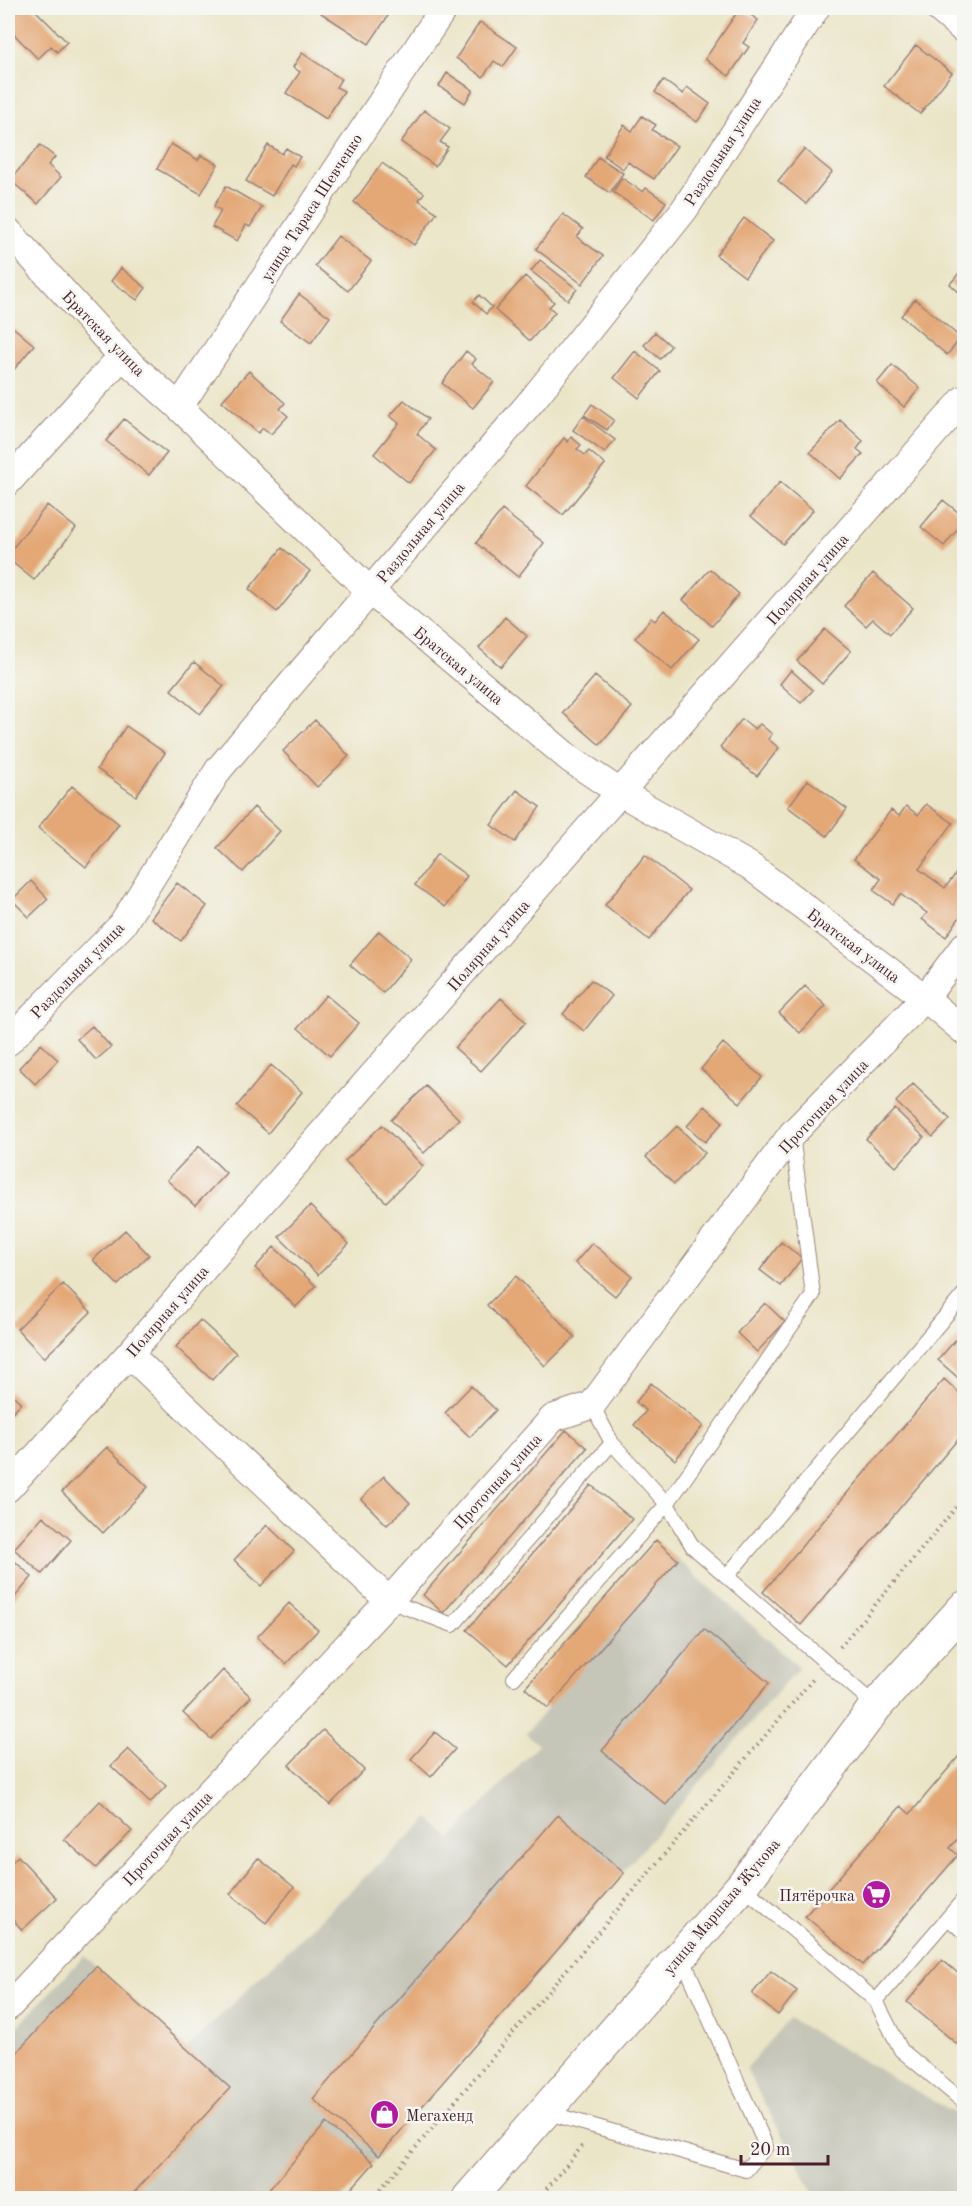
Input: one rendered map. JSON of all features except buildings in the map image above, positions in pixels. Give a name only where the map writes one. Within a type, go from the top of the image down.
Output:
[{"type":"main road","name":"улица Маршала Жукова","points":[[469,2199],[742,1886],[876,1706],[964,1608]]},
{"type":"street","name":"улица Тараса Шевченко","points":[[179,407],[444,8]]},
{"type":"street","name":"Раздольная улица","points":[[8,1042],[122,926],[219,769],[534,398],[684,210],[816,8]]},
{"type":"street","points":[[938,8],[964,30]]},
{"type":"street","name":"Братская улица","points":[[8,231],[122,356],[179,407],[370,591],[570,759],[621,793],[750,866],[925,998],[964,1031]]},
{"type":"street","points":[[8,482],[122,356]]},
{"type":"street","name":"Полярная улица","points":[[8,1488],[129,1354],[964,399]]},
{"type":"street","name":"Проточная улица","points":[[8,2007],[389,1601],[553,1418],[592,1405],[792,1134],[925,998],[964,946]]},
{"type":"street","points":[[129,1354],[389,1601]]},
{"type":"lane","points":[[514,1678],[666,1504],[813,1295],[792,1134]]},
{"type":"lane","points":[[727,1576],[964,1294]]},
{"type":"lane","points":[[592,1405],[612,1443],[666,1504],[693,1547],[876,1706]]},
{"type":"lane","points":[[389,1601],[453,1625],[612,1443]]},
{"type":"lane","points":[[742,1886],[876,2001],[901,2050],[964,2102]]},
{"type":"lane","points":[[876,2001],[964,1899]]},
{"type":"lane","points":[[948,1918],[964,1932]]},
{"type":"lane","points":[[545,2112],[746,2170],[766,2146],[681,1955]]},
{"type":"path","points":[[373,2199],[964,1498]]},
{"type":"path","points":[[538,2199],[598,2128]]},
{"type":"shaded area","points":[[678,1560],[799,1667],[343,2198],[8,2198],[8,2037],[84,1956],[187,2048],[341,1899],[429,1818],[451,1839],[538,1745],[526,1733]]},
{"type":"shaded area","points":[[789,2018],[953,2112],[964,2122],[964,2198],[816,2198],[746,2069]]},
{"type":"place","name":"Пятёрочка","points":[[876,1895]]},
{"type":"place","name":"Мегахенд","points":[[385,2115]]}]
